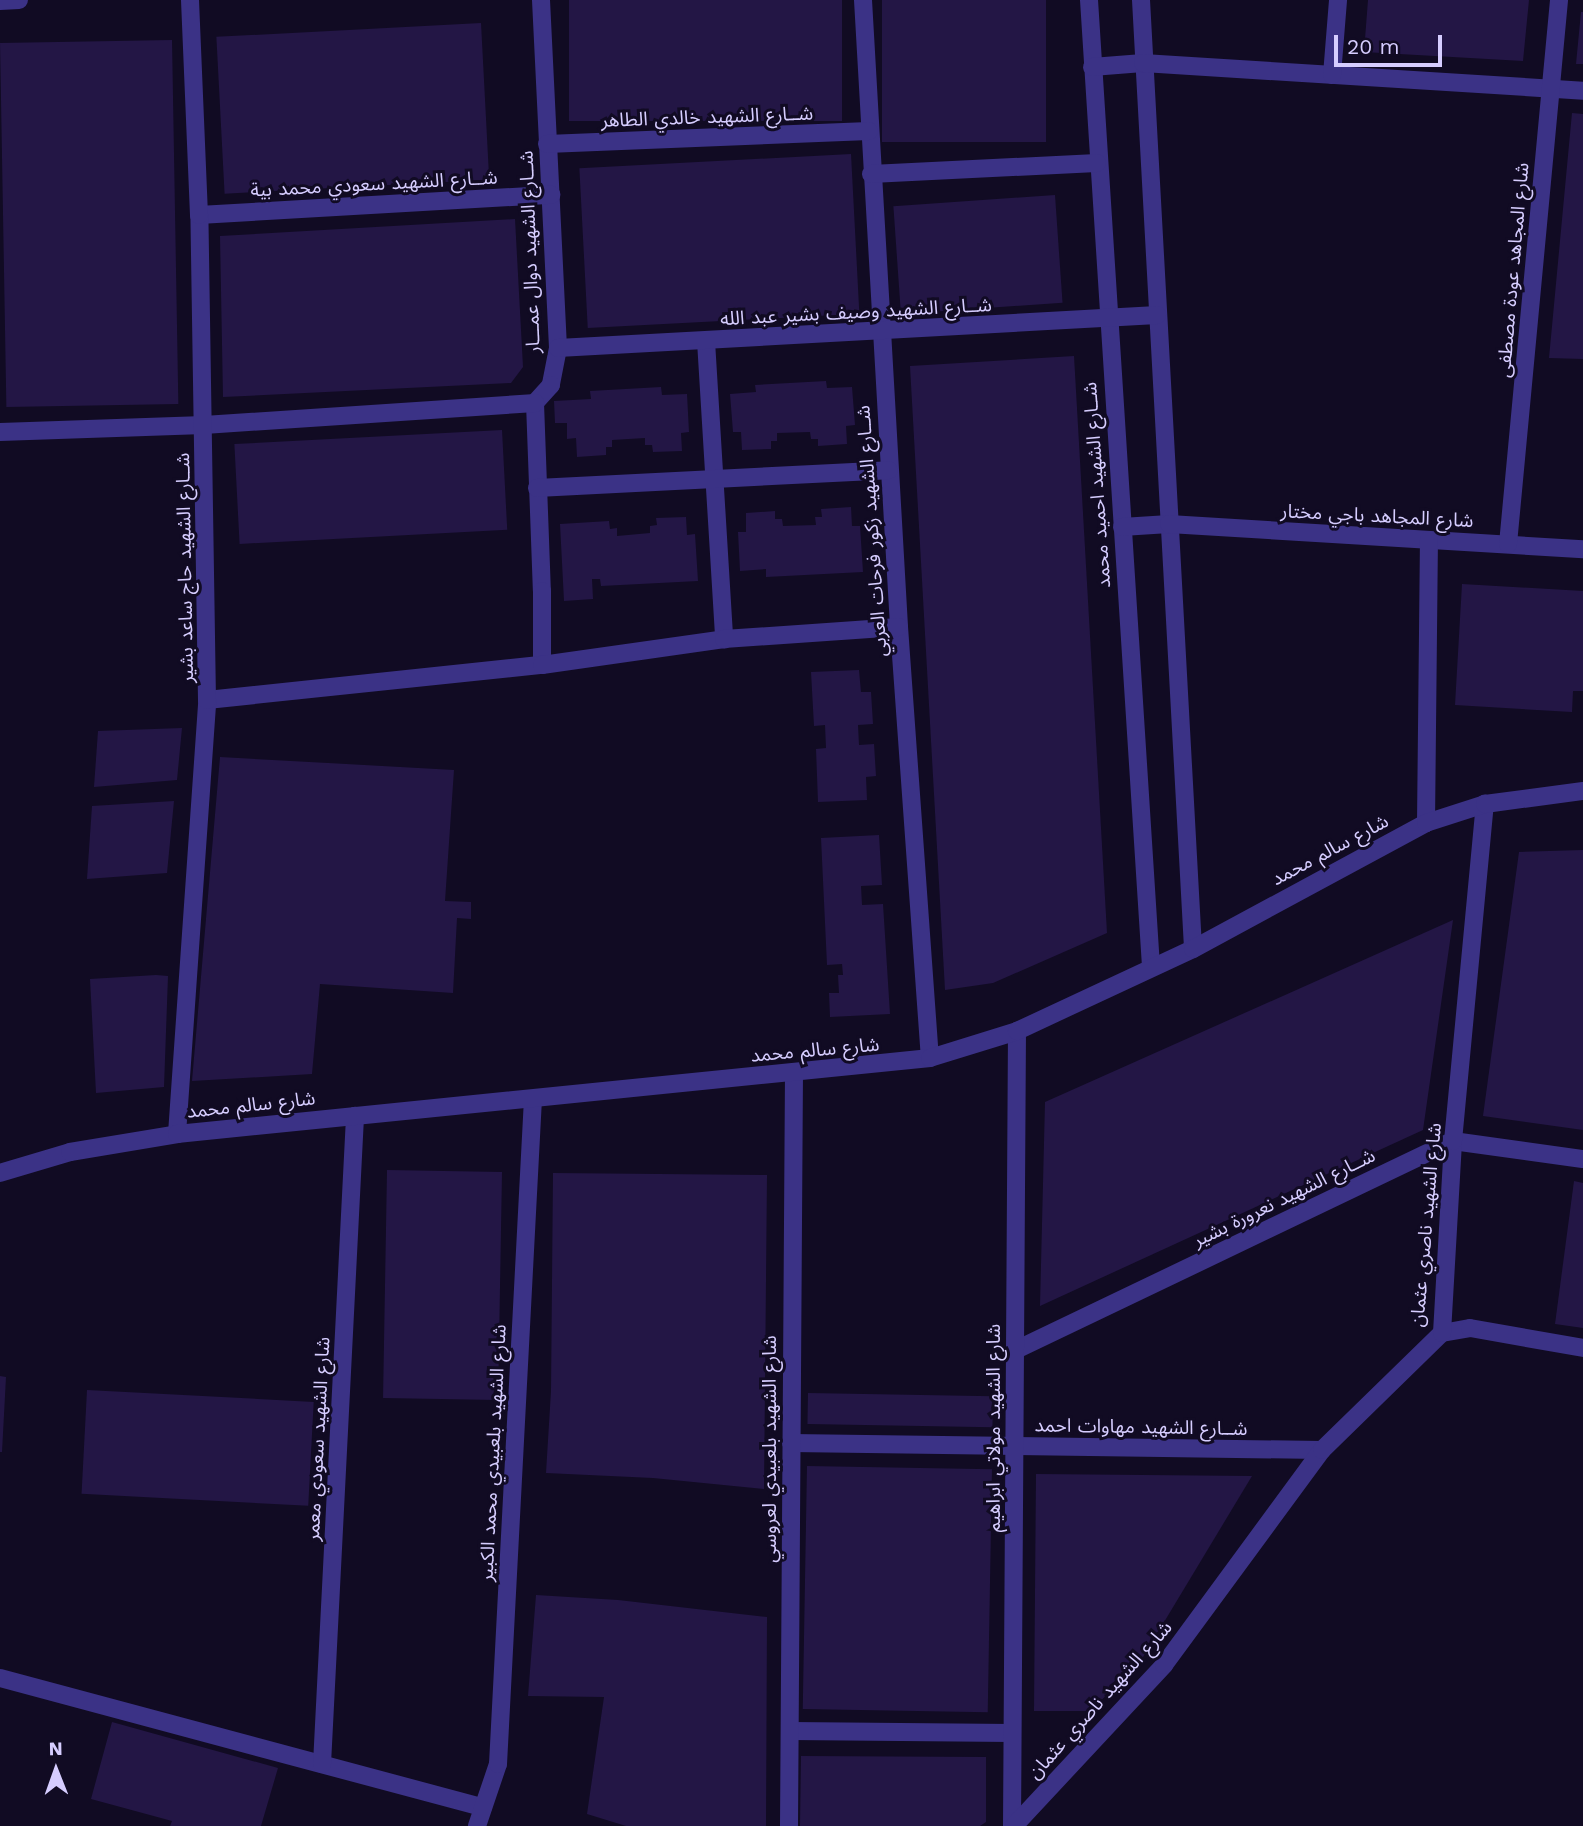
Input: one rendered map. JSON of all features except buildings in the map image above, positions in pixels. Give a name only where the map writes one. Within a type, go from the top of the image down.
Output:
[{"type":"street","points":[[0,1],[19,0]]},
{"type":"street","name":"شــارع الشهيد حاج ساعد بشير","points":[[177,1134],[207,699],[199,215],[190,0]]},
{"type":"street","name":"شــارع الشهيد دوال عمـــار","points":[[535,403],[551,385],[558,348],[541,0]]},
{"type":"street","name":"شــارع الشهيد زكور فرحات العربي","points":[[863,0],[889,470],[930,1058]]},
{"type":"street","name":"شــارع الشهيد احميد محمد","points":[[1089,0],[1097,163],[1151,967]]},
{"type":"street","points":[[1141,0],[1193,949]]},
{"type":"street","points":[[1332,75],[1338,0]]},
{"type":"street","name":"شارع المجاهد عودة مصطفى","points":[[1508,544],[1559,0]]},
{"type":"street","points":[[1092,67],[1143,63],[1583,92]]},
{"type":"street","name":"شــارع الشهيد خالدي الطاهر","points":[[547,144],[869,131]]},
{"type":"street","points":[[871,174],[1097,163]]},
{"type":"street","name":"شــارع الشهيد سعودي محمد بية","points":[[199,215],[551,195]]},
{"type":"street","name":"شــارع الشهيد وصيف بشير عبد الله","points":[[558,348],[881,333],[1157,315]]},
{"type":"street","points":[[706,341],[724,639]]},
{"type":"street","points":[[0,432],[204,425],[535,403],[542,665]]},
{"type":"street","points":[[537,488],[889,470]]},
{"type":"street","name":"شارع المجاهد باجي مختار","points":[[1122,527],[1169,524],[1583,549]]},
{"type":"street","points":[[1426,823],[1429,540]]},
{"type":"street","points":[[207,699],[542,665],[724,639],[899,627]]},
{"type":"street","name":"شارع سالم محمد","points":[[0,1173],[70,1152],[177,1134],[930,1058],[1017,1031],[1193,949],[1426,823],[1485,804],[1583,791]]},
{"type":"street","name":"شارع الشهيد ناصري عثمان","points":[[1013,1826],[1164,1665],[1322,1450],[1442,1333],[1453,1141],[1485,804]]},
{"type":"street","name":"شارع الشهيد مولاتي ابراهيم","points":[[1013,1826],[1017,1031]]},
{"type":"street","name":"شارع الشهيد بلعبيدي لعروسي","points":[[789,1826],[794,1073]]},
{"type":"street","name":"شارع الشهيد بلعبيدي محمد الكبير","points":[[477,1826],[498,1764],[533,1099]]},
{"type":"street","name":"شارع الشهيد سعودي معمر","points":[[323,1763],[355,1116]]},
{"type":"street","points":[[1453,1141],[1583,1159]]},
{"type":"street","name":"شــارع الشهيد نعرورة بشير","points":[[1016,1350],[1453,1141]]},
{"type":"street","points":[[1442,1333],[1470,1328],[1583,1348]]},
{"type":"street","name":"شــارع الشهيد مهاوات احمد","points":[[792,1443],[1322,1450]]},
{"type":"street","points":[[0,1678],[483,1807]]},
{"type":"street","points":[[790,1731],[1012,1734]]}]
